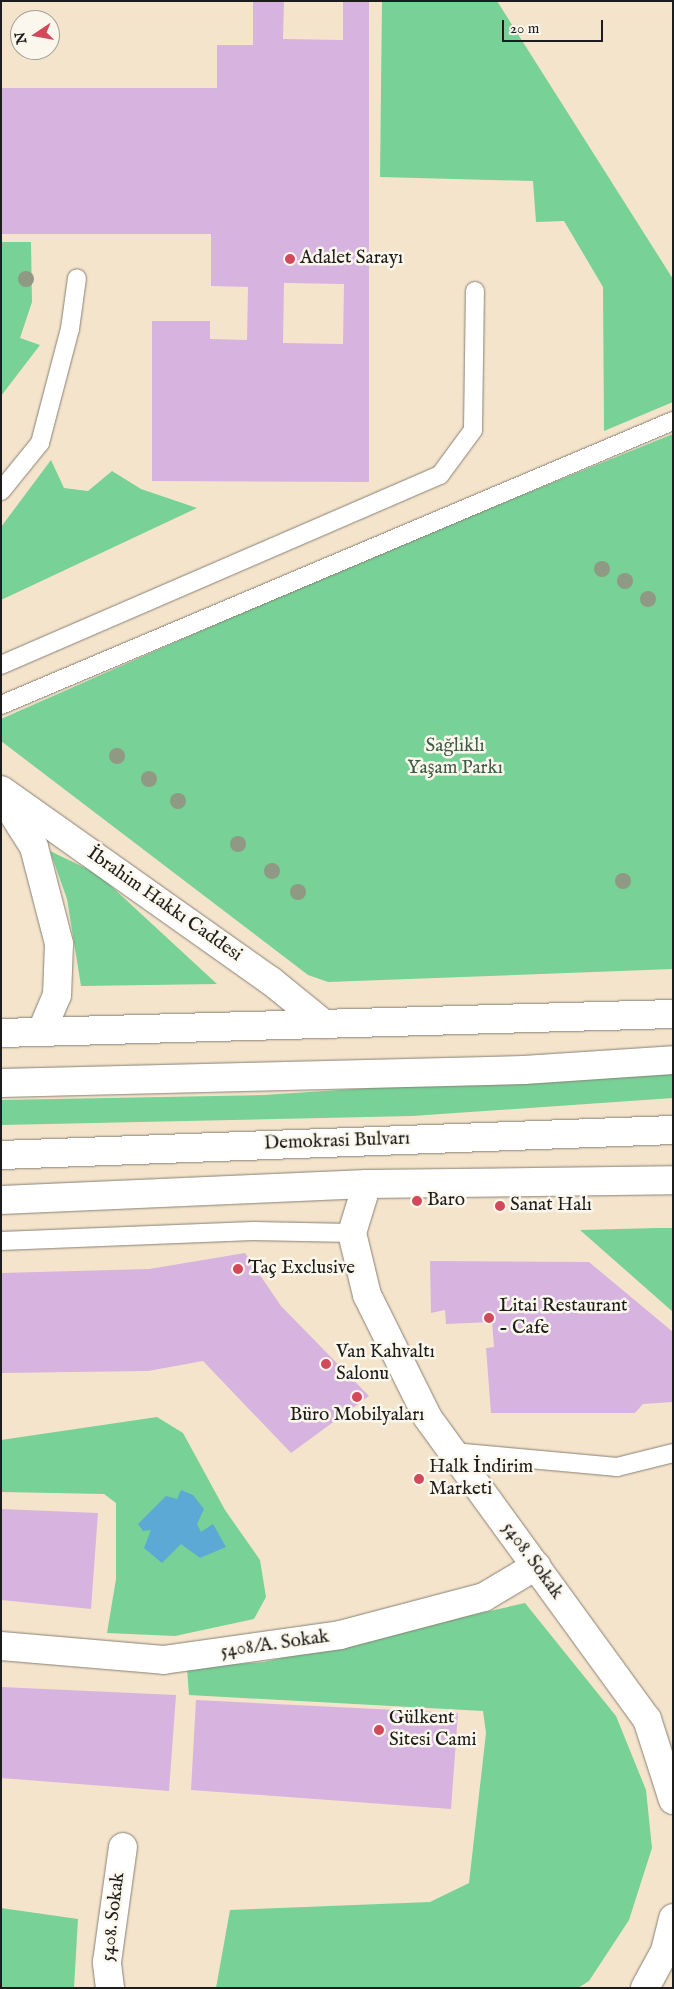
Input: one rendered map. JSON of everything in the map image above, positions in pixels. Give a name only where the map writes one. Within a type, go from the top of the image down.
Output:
[{"type":"main road","name":"İbrahim Hakkı Caddesi","points":[[1,790],[271,981],[324,1024]]},
{"type":"main road","points":[[1,795],[34,847],[59,944],[57,995],[42,1031]]},
{"type":"main road","points":[[1,1032],[673,1014]]},
{"type":"main road","points":[[1,1083],[524,1070],[673,1060]]},
{"type":"main road","name":"Demokrasi Bulvarı","points":[[1,1155],[673,1130]]},
{"type":"main road","points":[[1,1200],[367,1184],[673,1180]]},
{"type":"main road","points":[[352,1233],[367,1184]]},
{"type":"main road","name":"5408. Sokak","points":[[352,1233],[367,1295],[428,1418],[647,1719],[673,1800]]},
{"type":"main road","name":"5408/A. Sokak","points":[[1,1646],[163,1660],[340,1636],[484,1597],[536,1566]]},
{"type":"main road","name":"5408. Sokak","points":[[110,1988],[107,1962],[123,1847]]},
{"type":"main road","points":[[645,1988],[665,1951],[673,1918]]},
{"type":"lane","points":[[1,492],[40,443],[70,329],[76,278]]},
{"type":"lane","points":[[1,665],[440,475],[473,430],[475,291]]},
{"type":"lane","points":[[1,705],[673,420]]},
{"type":"lane","points":[[1,1241],[253,1231],[352,1233]]},
{"type":"lane","points":[[453,1452],[617,1468],[673,1453]]},
{"type":"green space","points":[[382,1],[497,1],[673,279],[673,402],[604,431],[603,287],[564,221],[536,222],[533,181],[380,177]]},
{"type":"green space","points":[[1,242],[31,242],[32,302],[20,338],[40,345],[1,396]]},
{"type":"green space","name":"Sağlıklı Yaşam Parkı","points":[[673,434],[673,969],[328,982],[308,975],[1,741],[1,719],[352,564]]},
{"type":"green space","points":[[51,460],[64,488],[88,491],[112,471],[141,489],[197,508],[1,600],[1,527]]},
{"type":"green space","points":[[50,851],[98,874],[217,984],[81,986],[67,899]]},
{"type":"green space","points":[[673,1068],[673,1098],[412,1116],[1,1125],[1,1100],[264,1095]]},
{"type":"green space","points":[[657,1228],[673,1228],[673,1312],[580,1230]]},
{"type":"green space","points":[[157,1417],[183,1433],[225,1510],[260,1560],[266,1597],[254,1619],[175,1636],[107,1633],[116,1579],[116,1503],[104,1494],[1,1492],[1,1440]]},
{"type":"green space","points":[[525,1603],[616,1716],[646,1790],[652,1848],[629,1920],[589,1981],[578,1988],[216,1988],[230,1910],[430,1902],[469,1883],[486,1733],[483,1711],[189,1695],[187,1668],[264,1662]]},
{"type":"green space","points":[[1,1908],[78,1919],[74,1988],[1,1988]]},
{"type":"water","points":[[181,1490],[193,1495],[204,1509],[197,1524],[201,1532],[213,1524],[226,1547],[200,1558],[181,1544],[162,1563],[144,1548],[151,1530],[143,1531],[138,1524],[166,1496],[177,1499]]},
{"type":"building","name":"Adalet Sarayı","points":[[253,1],[284,1],[283,39],[343,40],[343,1],[369,1],[369,482],[152,481],[152,321],[210,321],[210,339],[247,340],[248,287],[211,286],[211,234],[1,234],[1,88],[217,88],[217,45],[253,45]],"holes":[[[284,283],[344,284],[343,344],[283,343]]]},
{"type":"building","points":[[245,1253],[281,1306],[369,1396],[291,1453],[203,1361],[148,1371],[1,1373],[1,1273],[149,1269]]},
{"type":"building","points":[[430,1261],[589,1262],[673,1332],[673,1402],[643,1404],[635,1413],[491,1413],[486,1348],[494,1347],[492,1322],[446,1324],[445,1310],[431,1313]]},
{"type":"building","points":[[1,1509],[98,1513],[91,1609],[1,1600]]},
{"type":"building","points":[[1,1687],[176,1695],[169,1791],[1,1778]]},
{"type":"building","points":[[196,1700],[458,1713],[451,1809],[191,1790]]},
{"type":"place","name":"Adalet Sarayı","points":[[290,259]]},
{"type":"place","name":"Baro","points":[[417,1201]]},
{"type":"place","name":"Sanat Halı","points":[[500,1206]]},
{"type":"place","name":"Taç Exclusive","points":[[238,1269]]},
{"type":"place","name":"Litai Restaurant - Cafe","points":[[489,1318]]},
{"type":"place","name":"Van Kahvaltı Salonu","points":[[326,1364]]},
{"type":"place","name":"Büro Mobilyaları","points":[[357,1397]]},
{"type":"place","name":"Halk İndirim Marketi","points":[[419,1479]]},
{"type":"place","name":"Gülkent Sitesi Cami","points":[[379,1730]]}]
